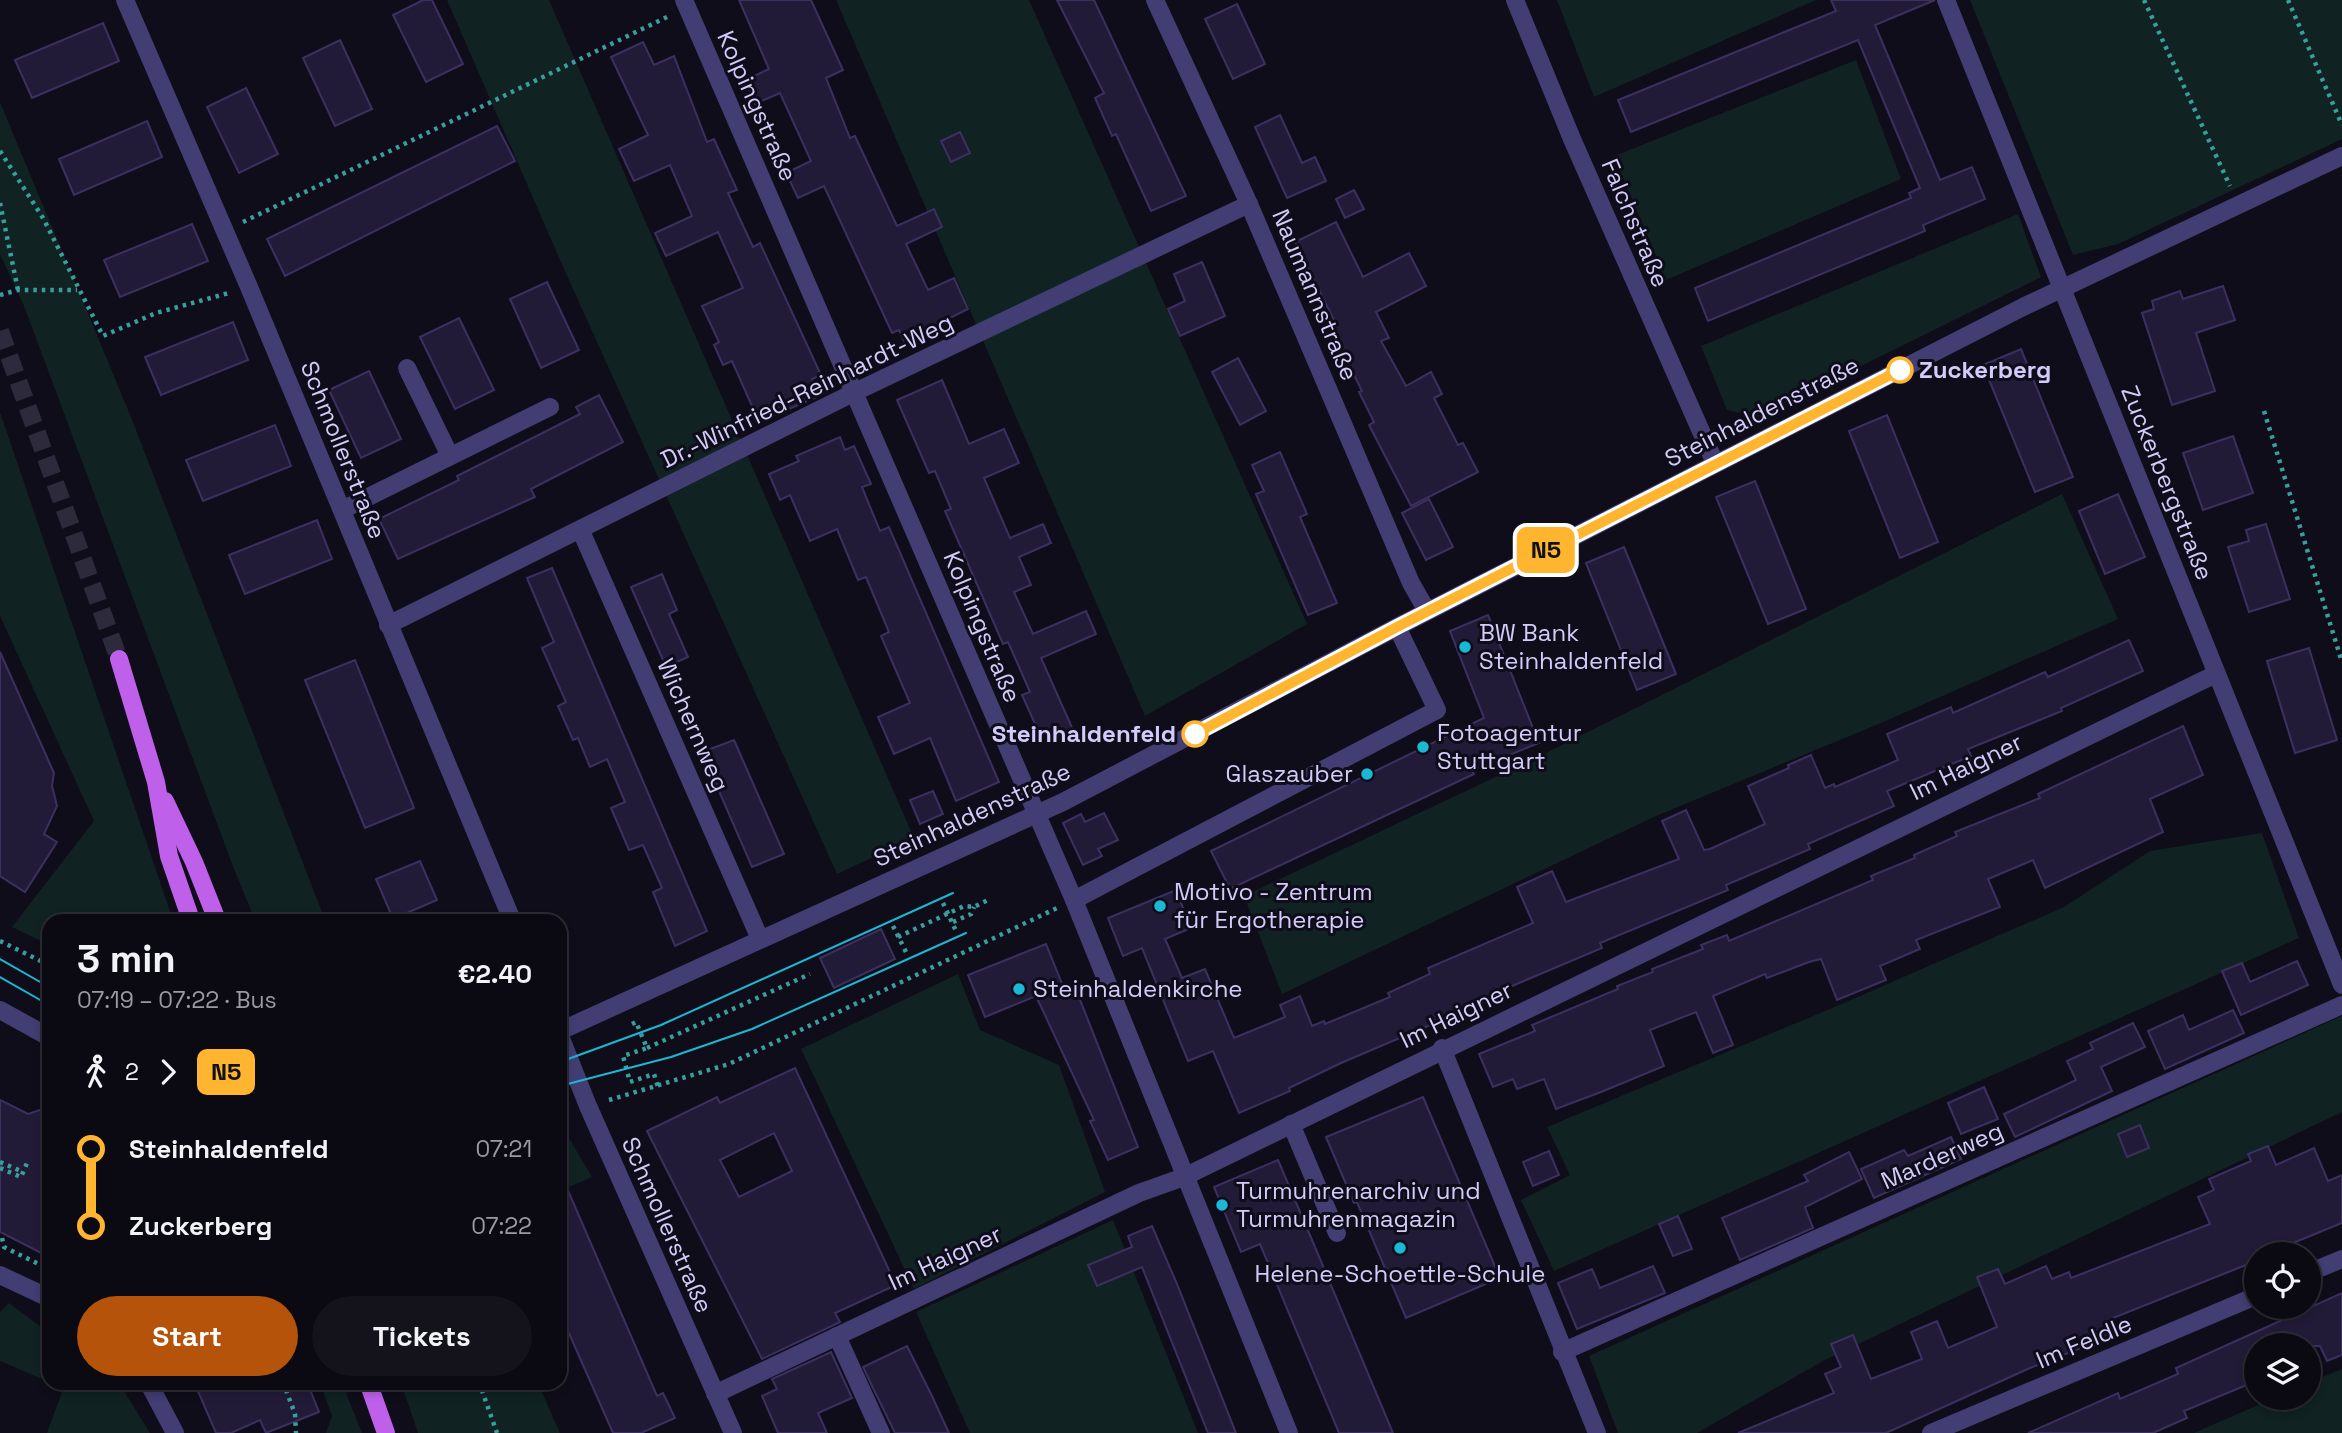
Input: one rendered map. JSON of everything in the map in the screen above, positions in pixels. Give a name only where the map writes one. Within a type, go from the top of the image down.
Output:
[{"type":"main road","points":[[119,659],[156,782],[169,856],[189,914]]},
{"type":"main road","points":[[156,782],[194,862],[215,914]]},
{"type":"main road","points":[[371,1390],[386,1433]]},
{"type":"street","name":"Schmollerstraße","points":[[125,0],[249,287],[509,914]]},
{"type":"street","name":"Naumannstraße","points":[[1155,0],[1249,204],[1411,583],[1427,611]]},
{"type":"street","name":"Falchstraße","points":[[1515,0],[1572,139],[1715,463]]},
{"type":"street","name":"Zuckerbergstraße","points":[[1946,0],[2342,985]]},
{"type":"street","name":"Kolpingstraße","points":[[691,3],[1073,900],[1289,1433]]},
{"type":"street","name":"Steinhaldenstraße","points":[[567,1031],[760,939],[1035,815],[1715,463],[2063,287],[2239,202],[2342,156]]},
{"type":"street","name":"Dr.-Winfried-Reinhardt-Weg","points":[[388,625],[855,392],[1249,204]]},
{"type":"street","points":[[407,368],[450,456]]},
{"type":"street","points":[[342,510],[551,407]]},
{"type":"street","name":"Wichernweg","points":[[581,531],[760,939]]},
{"type":"street","points":[[1073,900],[1437,710],[1397,627]]},
{"type":"street","name":"Im Haigner","points":[[715,1394],[1139,1193],[1184,1177],[1442,1048],[2216,674]]},
{"type":"street","name":"Marderweg","points":[[1562,1352],[2342,1005]]},
{"type":"street","points":[[0,1010],[42,1033]]},
{"type":"street","points":[[1442,1048],[1562,1352],[1597,1433]]},
{"type":"street","name":"Schmollerstraße","points":[[567,1052],[588,1106],[733,1433]]},
{"type":"street","points":[[1291,1124],[1337,1233]]},
{"type":"street","points":[[2321,1268],[2342,1259]]},
{"type":"street","points":[[0,1275],[42,1295]]},
{"type":"street","name":"Im Feldle","points":[[1931,1433],[2244,1301]]},
{"type":"street","points":[[837,1336],[881,1433]]},
{"type":"street","points":[[152,1390],[175,1433]]},
{"type":"path","points":[[2144,0],[2239,202]]},
{"type":"path","points":[[2288,0],[2342,125]]},
{"type":"path","points":[[225,231],[691,3]]},
{"type":"path","points":[[0,150],[43,218],[103,336],[156,313],[249,287]]},
{"type":"path","points":[[0,203],[18,290]]},
{"type":"path","points":[[0,295],[18,290],[78,290]]},
{"type":"path","points":[[2264,411],[2342,662]]},
{"type":"path","points":[[898,937],[964,906],[974,906],[990,899]]},
{"type":"path","points":[[588,1106],[658,1087],[729,1063],[1073,900]]},
{"type":"path","points":[[943,903],[956,931]]},
{"type":"path","points":[[953,922],[965,917],[974,906]]},
{"type":"path","points":[[893,926],[907,954]]},
{"type":"path","points":[[0,941],[42,962]]},
{"type":"path","points":[[658,1087],[654,1074],[630,1082],[623,1056],[647,1048],[810,974]]},
{"type":"path","points":[[608,1011],[616,1031],[636,1022],[647,1048]]},
{"type":"path","points":[[0,1163],[23,1172]]},
{"type":"path","points":[[0,1168],[21,1177],[27,1163]]},
{"type":"path","points":[[2,1238],[4,1247],[42,1266]]},
{"type":"path","points":[[286,1390],[296,1421],[296,1433]]},
{"type":"path","points":[[482,1390],[497,1433]]},
{"type":"shaded area","points":[[447,0],[549,0],[914,838],[837,874],[560,260]]},
{"type":"shaded area","points":[[836,0],[1029,0],[1307,624],[1145,716]]},
{"type":"shaded area","points":[[1557,0],[1816,0],[1594,97]]},
{"type":"shaded area","points":[[1970,0],[2342,0],[2342,139],[2118,244],[2073,255]]},
{"type":"shaded area","points":[[1856,60],[1901,179],[1666,280],[1614,156]]},
{"type":"shaded area","points":[[0,102],[131,417],[323,914],[253,914],[24,306],[0,254]]},
{"type":"shaded area","points":[[2018,214],[2041,277],[1758,417],[1727,410],[1701,346]]},
{"type":"shaded area","points":[[0,412],[171,914],[42,914],[42,942],[12,927],[94,821],[0,616]]},
{"type":"shaded area","points":[[2062,494],[2118,619],[1881,723],[1656,816],[1282,994],[1244,896],[1542,755]]},
{"type":"shaded area","points":[[2262,833],[2299,938],[1554,1271],[1521,1200],[1570,1175],[1547,1127],[1837,1006],[2064,907],[2150,851]]},
{"type":"shaded area","points":[[958,974],[980,1030],[1059,1065],[1105,1192],[914,1289],[801,1049]]},
{"type":"shaded area","points":[[2342,1016],[2342,1112],[1823,1361],[1697,1433],[1618,1433],[1589,1356]]},
{"type":"shaded area","points":[[567,1135],[592,1177],[567,1188]]},
{"type":"shaded area","points":[[1113,1220],[1198,1433],[970,1433],[916,1312]]},
{"type":"shaded area","points":[[9,1303],[42,1328],[42,1379],[0,1361],[0,1312]]},
{"type":"shaded area","points":[[2342,1369],[2342,1433],[2194,1433],[2247,1410],[2321,1410],[2321,1378]]},
{"type":"shaded area","points":[[63,1390],[123,1390],[150,1433],[47,1433]]},
{"type":"shaded area","points":[[323,1390],[345,1390],[362,1433],[326,1433],[332,1416]]},
{"type":"shaded area","points":[[403,1390],[541,1390],[560,1433],[418,1433]]},
{"type":"building","points":[[423,0],[432,0],[463,64],[426,82],[393,15]]},
{"type":"building","points":[[739,0],[811,0],[843,70],[826,78],[850,138],[855,136],[897,226],[934,209],[942,227],[906,244],[928,290],[954,278],[968,309],[904,341],[899,330],[892,333],[824,186],[798,198],[786,173],[811,161],[780,93],[755,104],[745,80],[769,69]]},
{"type":"building","points":[[1057,0],[1094,0],[1186,196],[1151,211],[1116,134],[1112,136],[1095,98],[1104,93]]},
{"type":"building","points":[[1831,0],[1935,0],[1875,25],[1940,180],[1972,167],[1985,199],[1923,225],[1925,231],[1708,321],[1695,288],[1911,198],[1909,193],[1920,188],[1858,40],[1631,132],[1618,100],[1836,11]]},
{"type":"building","points":[[1237,4],[1265,64],[1233,79],[1205,19]]},
{"type":"building","points":[[103,23],[119,61],[32,98],[15,60]]},
{"type":"building","points":[[340,40],[372,109],[335,126],[303,58]]},
{"type":"building","points":[[643,42],[654,65],[674,56],[707,142],[714,139],[737,190],[728,193],[753,247],[760,243],[821,375],[812,379],[819,396],[759,422],[732,361],[723,365],[714,345],[719,342],[702,306],[743,288],[718,232],[666,256],[655,233],[692,216],[670,165],[634,181],[619,149],[648,135],[611,57]]},
{"type":"building","points":[[246,88],[278,154],[239,173],[207,107]]},
{"type":"building","points":[[1280,115],[1302,163],[1315,157],[1326,181],[1287,198],[1255,127]]},
{"type":"building","points":[[147,121],[162,157],[74,195],[59,159]]},
{"type":"building","points":[[497,126],[515,161],[285,276],[267,239]]},
{"type":"building","points":[[960,132],[970,153],[951,162],[941,141]]},
{"type":"building","points":[[1354,190],[1364,209],[1345,218],[1336,199]]},
{"type":"building","points":[[1336,222],[1363,277],[1409,253],[1426,286],[1376,312],[1389,338],[1381,341],[1406,386],[1431,372],[1442,394],[1434,398],[1458,445],[1463,443],[1478,472],[1411,506],[1369,425],[1374,422],[1359,392],[1362,391],[1331,329],[1337,326],[1295,242]]},
{"type":"building","points":[[192,224],[208,261],[120,297],[104,260]]},
{"type":"building","points":[[1202,262],[1225,316],[1180,336],[1168,309],[1185,301],[1174,274]]},
{"type":"building","points":[[547,282],[579,350],[541,368],[510,299]]},
{"type":"building","points":[[2223,286],[2235,320],[2196,333],[2215,391],[2172,405],[2142,313],[2154,309],[2152,301],[2180,291],[2183,299]]},
{"type":"building","points":[[459,318],[494,390],[455,409],[420,337]]},
{"type":"building","points":[[233,322],[248,360],[161,395],[145,357]]},
{"type":"building","points":[[2021,349],[2073,477],[2035,492],[1983,365]]},
{"type":"building","points":[[1238,358],[1266,411],[1240,425],[1212,372]]},
{"type":"building","points":[[369,371],[401,439],[361,458],[329,390]]},
{"type":"building","points":[[942,380],[969,444],[1004,429],[1019,463],[984,478],[1010,538],[1043,524],[1051,543],[1019,557],[1031,585],[1014,592],[1033,634],[1086,611],[1096,634],[1041,658],[1074,732],[1048,744],[1043,733],[1040,735],[1022,695],[1030,692],[1012,651],[1008,642],[1003,644],[945,511],[951,509],[935,471],[929,473],[897,400]]},
{"type":"building","points":[[599,395],[623,442],[531,489],[535,497],[398,559],[379,519],[459,480],[457,476],[580,414],[576,407]]},
{"type":"building","points":[[1887,415],[1938,542],[1900,558],[1849,431]]},
{"type":"building","points":[[275,425],[291,466],[203,501],[186,460]]},
{"type":"building","points":[[2233,436],[2253,493],[2203,510],[2183,453]]},
{"type":"building","points":[[840,437],[845,450],[854,446],[871,484],[862,487],[880,531],[889,527],[999,782],[956,801],[930,738],[894,754],[878,717],[910,703],[881,636],[889,632],[866,577],[858,580],[837,529],[810,541],[790,495],[780,500],[769,474],[799,461],[796,456]]},
{"type":"building","points":[[1280,452],[1307,514],[1300,517],[1337,603],[1308,615],[1256,494],[1264,491],[1252,465]]},
{"type":"building","points":[[1755,481],[1806,609],[1768,624],[1716,497]]},
{"type":"building","points":[[2118,494],[2145,557],[2105,574],[2079,511]]},
{"type":"building","points":[[1429,499],[1453,547],[1426,560],[1402,513]]},
{"type":"building","points":[[317,520],[332,559],[245,594],[229,555]]},
{"type":"building","points":[[2266,524],[2290,599],[2249,612],[2228,547],[2249,541],[2246,530]]},
{"type":"building","points":[[1624,547],[1676,674],[1637,690],[1586,563]]},
{"type":"building","points":[[552,568],[707,931],[675,946],[653,892],[662,888],[643,845],[629,850],[611,808],[625,802],[607,759],[590,767],[578,738],[573,740],[558,706],[566,702],[542,648],[554,642],[527,578]]},
{"type":"building","points":[[662,574],[677,610],[669,614],[688,657],[666,667],[631,587]]},
{"type":"building","points":[[1488,615],[1539,743],[1472,770],[1474,774],[1230,889],[1211,851],[1484,718],[1450,631]]},
{"type":"building","points":[[2129,640],[2143,671],[2061,708],[2062,711],[1968,749],[1971,756],[1887,791],[1894,806],[1808,844],[1810,849],[1726,885],[1728,890],[1600,943],[1602,948],[1474,1002],[1475,1006],[1341,1063],[1289,1088],[1290,1091],[1239,1113],[1213,1051],[1188,1061],[1142,948],[1123,956],[1108,918],[1176,890],[1191,928],[1165,939],[1182,978],[1205,969],[1234,1038],[1285,1017],[1280,1005],[1300,996],[1312,1026],[1324,1021],[1325,1024],[1390,997],[1388,993],[1430,974],[1428,968],[1533,923],[1517,887],[1552,871],[1566,902],[1679,859],[1662,821],[1686,810],[1704,850],[1710,849],[1765,824],[1748,786],[1789,768],[1788,765],[1811,755],[1825,788],[1834,784],[1835,787],[1898,760],[1887,734],[1951,707],[1953,713],[2045,672],[2048,677]]},
{"type":"building","points":[[2309,648],[2337,740],[2295,753],[2267,661]]},
{"type":"building","points":[[0,652],[54,773],[52,786],[57,806],[44,834],[57,842],[25,892],[0,876]]},
{"type":"building","points":[[355,660],[414,808],[365,828],[305,680]]},
{"type":"building","points":[[2183,726],[2203,775],[2150,799],[2163,832],[2045,888],[2033,860],[1988,879],[2000,907],[1916,940],[1920,949],[1880,966],[1886,980],[1837,1000],[1821,959],[1767,978],[1765,974],[1713,996],[1733,1045],[1713,1053],[1696,1012],[1650,1030],[1664,1066],[1556,1109],[1544,1079],[1517,1089],[1513,1079],[1493,1087],[1479,1054],[1535,1031],[1532,1025],[1618,989],[1617,986],[1653,972],[1652,969],[1703,949],[1701,945],[1727,935],[1729,941],[1873,880],[1871,876],[1915,858],[1914,855],[1957,836],[1955,832],[2040,798],[2038,794]]},
{"type":"building","points":[[734,740],[784,854],[752,867],[702,752]]},
{"type":"building","points":[[933,791],[943,814],[920,824],[910,800]]},
{"type":"building","points":[[1104,813],[1118,840],[1098,849],[1102,856],[1083,865],[1063,823],[1081,814],[1085,822]]},
{"type":"building","points":[[420,861],[437,900],[405,914],[391,914],[376,879]]},
{"type":"building","points":[[881,929],[895,959],[834,988],[820,958]]},
{"type":"building","points":[[1046,944],[1065,991],[1075,987],[1138,1147],[1108,1160],[1090,1121],[1094,1120],[1036,996],[985,1017],[968,975]]},
{"type":"building","points":[[2297,961],[2308,985],[2241,1015],[2222,971],[2242,963],[2250,982]]},
{"type":"building","points":[[2233,1010],[2244,1033],[2165,1069],[2148,1031],[2183,1015],[2189,1030]]},
{"type":"building","points":[[2133,1023],[2145,1047],[2101,1067],[2112,1091],[2015,1137],[2004,1114],[2076,1080],[2067,1061],[2093,1049],[2090,1043]]},
{"type":"building","points":[[795,1068],[896,1285],[835,1313],[840,1322],[762,1359],[647,1131],[717,1097],[720,1103]],"holes":[[[774,1133],[792,1171],[739,1197],[720,1160]]]},
{"type":"building","points":[[1984,1087],[1998,1119],[1961,1134],[1948,1103]]},
{"type":"building","points":[[1423,1097],[1500,1278],[1406,1318],[1326,1137]]},
{"type":"building","points":[[0,1100],[28,1114],[42,1109],[42,1253],[0,1232]]},
{"type":"building","points":[[2140,1125],[2149,1148],[2127,1157],[2118,1134]]},
{"type":"building","points":[[1951,1137],[1961,1159],[1874,1198],[1861,1169],[1904,1150],[1908,1156]]},
{"type":"building","points":[[2268,1146],[2276,1165],[2314,1148],[2328,1181],[2342,1175],[2342,1223],[2296,1242],[2244,1242],[2244,1266],[2108,1320],[2114,1335],[2030,1368],[1886,1433],[1738,1433],[1834,1393],[1825,1374],[1841,1367],[1831,1344],[1853,1335],[1871,1379],[1922,1359],[1911,1332],[1937,1321],[1948,1348],[1997,1327],[1977,1277],[1998,1269],[2005,1284],[2046,1266],[2052,1279],[2069,1272],[2071,1278],[2210,1224],[2198,1197],[2214,1190],[2209,1179],[2251,1161],[2248,1154]]},
{"type":"building","points":[[1549,1151],[1559,1175],[1533,1186],[1523,1162]]},
{"type":"building","points":[[1849,1152],[1862,1179],[1805,1207],[1813,1228],[1740,1260],[1722,1218],[1808,1181],[1804,1175]]},
{"type":"building","points":[[1278,1160],[1393,1433],[1339,1433],[1260,1244],[1241,1252],[1214,1187]]},
{"type":"building","points":[[567,1188],[657,1396],[663,1393],[675,1418],[641,1433],[613,1433],[567,1329]]},
{"type":"building","points":[[1678,1216],[1692,1249],[1673,1256],[1659,1224]]},
{"type":"building","points":[[1152,1226],[1236,1433],[1208,1433],[1142,1267],[1097,1286],[1088,1265],[1132,1247],[1128,1236]]},
{"type":"building","points":[[1653,1266],[1665,1293],[1577,1329],[1558,1283],[1592,1269],[1600,1288]]},
{"type":"building","points":[[2342,1293],[2342,1355],[2327,1361],[2321,1348],[2321,1333],[2253,1333],[2284,1319],[2321,1319],[2321,1302]]},
{"type":"building","points":[[2244,1337],[2244,1386],[2184,1411],[2187,1418],[2153,1433],[2028,1433],[2118,1393],[2120,1399],[2178,1374],[2176,1368]]},
{"type":"building","points":[[907,1346],[949,1433],[895,1433],[873,1388],[863,1367]]},
{"type":"building","points":[[831,1352],[852,1398],[818,1413],[827,1433],[778,1433],[762,1396],[777,1389],[772,1379]]},
{"type":"building","points":[[197,1390],[310,1390],[319,1412],[266,1433],[260,1420],[231,1433],[216,1433]]},
{"type":"tunnel","points":[[0,331],[119,659]]},
{"type":"tram line","points":[[567,1059],[661,1025],[953,893]]},
{"type":"tram line","points":[[567,1084],[671,1057],[752,1029],[966,933]]},
{"type":"tram line","points":[[0,959],[42,983]]},
{"type":"tram line","points":[[0,977],[42,1001]]},
{"type":"bus line","name":"N5","points":[[1195,734],[1397,627],[1900,370]]},
{"type":"place","name":"Zuckerberg","points":[[1900,370]]},
{"type":"place","name":"BW Bank Steinhaldenfeld","points":[[1465,647]]},
{"type":"place","name":"Steinhaldenfeld","points":[[1195,734]]},
{"type":"place","name":"Fotoagentur Stuttgart","points":[[1423,747]]},
{"type":"place","name":"Glaszauber","points":[[1367,774]]},
{"type":"place","name":"Motivo - Zentrum für Ergotherapie","points":[[1160,906]]},
{"type":"place","name":"Steinhaldenkirche","points":[[1019,989]]},
{"type":"place","name":"Turmuhrenarchiv und Turmuhrenmagazin","points":[[1222,1205]]},
{"type":"place","name":"Helene-Schoettle-Schule","points":[[1400,1248]]}]
